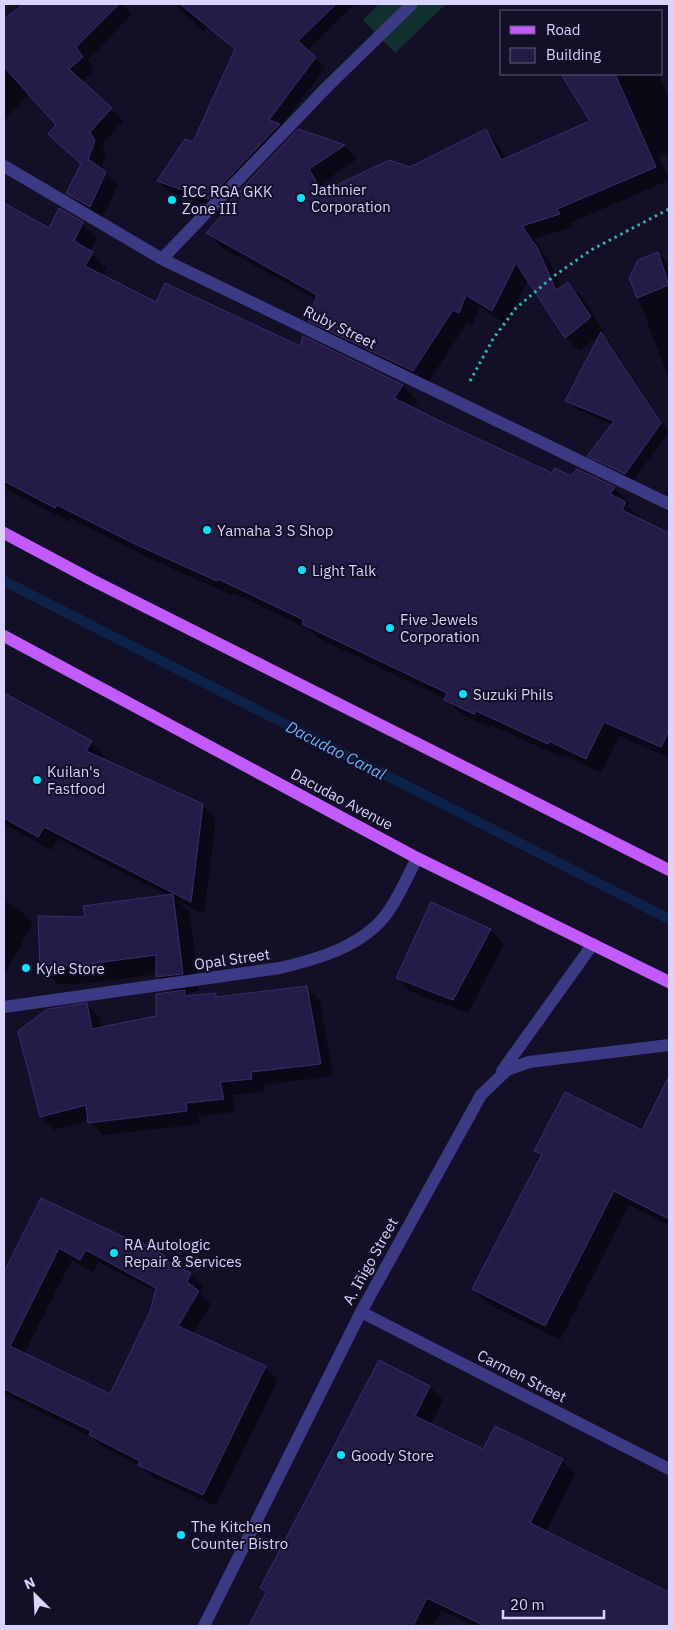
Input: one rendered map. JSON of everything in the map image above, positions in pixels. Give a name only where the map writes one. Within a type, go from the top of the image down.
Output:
[{"type":"main road","points":[[4,533],[92,580],[669,870]]},
{"type":"main road","name":"Dacudao Avenue","points":[[4,636],[418,858],[669,982]]},
{"type":"street","points":[[162,259],[327,87],[412,4]]},
{"type":"street","name":"Ruby Street","points":[[4,166],[162,259],[669,504]]},
{"type":"street","name":"Opal Street","points":[[4,1007],[280,968],[311,961],[339,950],[373,927],[387,913],[418,858]]},
{"type":"street","points":[[498,1077],[593,944]]},
{"type":"street","name":"A. Iñigo Street","points":[[204,1626],[361,1312],[473,1107],[498,1077],[517,1066],[529,1062],[669,1045]]},
{"type":"street","name":"Carmen Street","points":[[361,1312],[669,1469]]},
{"type":"path","points":[[458,402],[493,339],[516,308],[554,276],[591,250],[669,209]]},
{"type":"green space","points":[[379,4],[446,4],[395,53],[363,20]]},
{"type":"building","points":[[24,4],[119,4],[76,47],[83,57],[69,69],[112,108],[90,132],[95,141],[88,159],[106,172],[90,207],[66,193],[81,164],[48,134],[56,125],[4,67],[4,19]]},
{"type":"building","points":[[180,4],[336,4],[298,41],[316,57],[269,120],[280,124],[208,199],[157,181],[185,139],[193,142],[235,49]]},
{"type":"building","points":[[562,75],[615,75],[656,167],[557,209],[560,214],[522,226],[538,249],[556,290],[568,282],[591,317],[565,338],[516,263],[492,311],[466,295],[459,313],[453,310],[413,371],[308,321],[317,295],[206,233],[230,206],[226,205],[298,129],[345,145],[309,169],[322,192],[389,160],[410,167],[486,129],[501,160],[590,121]]},
{"type":"building","points":[[4,203],[49,228],[59,208],[83,222],[74,241],[93,252],[85,266],[156,302],[165,283],[300,346],[303,336],[403,385],[394,398],[438,420],[552,473],[555,468],[571,476],[577,469],[615,487],[610,494],[626,502],[622,510],[669,533],[669,730],[661,747],[604,722],[586,759],[549,741],[548,744],[476,711],[474,714],[444,700],[447,693],[302,624],[304,620],[218,579],[217,581],[135,544],[57,505],[55,508],[4,481]]},
{"type":"building","points":[[658,252],[669,285],[637,298],[629,278],[638,260]]},
{"type":"building","points":[[601,332],[661,423],[625,474],[587,456],[614,421],[565,401]]},
{"type":"building","points":[[4,693],[92,741],[86,751],[203,804],[191,902],[44,827],[38,837],[4,818]]},
{"type":"building","points":[[173,894],[183,974],[156,977],[156,955],[73,966],[40,967],[38,916],[85,917],[83,906]]},
{"type":"building","points":[[431,902],[491,929],[453,1000],[396,978]]},
{"type":"building","points":[[307,986],[321,1064],[251,1072],[252,1079],[220,1082],[224,1099],[186,1103],[187,1111],[88,1123],[86,1105],[40,1117],[18,1031],[48,1009],[87,1003],[92,1029],[156,1016],[156,994],[185,990],[185,996],[216,993],[216,997]]},
{"type":"building","points":[[669,1076],[669,1219],[614,1191],[545,1326],[472,1289],[542,1154],[534,1151],[565,1092],[642,1130]]},
{"type":"building","points":[[41,1198],[128,1239],[139,1247],[142,1243],[165,1256],[163,1260],[191,1273],[187,1282],[199,1291],[178,1326],[266,1366],[203,1495],[138,1465],[140,1461],[89,1435],[91,1431],[4,1389],[4,1272]],"holes":[[[59,1248],[80,1260],[86,1250],[156,1288],[150,1312],[110,1394],[10,1346]]]},
{"type":"building","points":[[379,1360],[430,1386],[415,1416],[483,1449],[495,1426],[563,1459],[530,1523],[669,1592],[669,1626],[485,1626],[427,1598],[413,1626],[249,1626],[267,1591],[260,1588]]},
{"type":"waterway","name":"Dacudao Canal","points":[[4,581],[669,919]]},
{"type":"place","name":"Jathnier Corporation","points":[[301,198]]},
{"type":"place","name":"ICC RGA GKK Zone III","points":[[172,200]]},
{"type":"place","name":"Yamaha 3 S Shop","points":[[207,530]]},
{"type":"place","name":"Light Talk","points":[[302,570]]},
{"type":"place","name":"Five Jewels Corporation","points":[[390,628]]},
{"type":"place","name":"Suzuki Phils","points":[[463,694]]},
{"type":"place","name":"Kuilan's Fastfood","points":[[37,780]]},
{"type":"place","name":"Kyle Store","points":[[26,968]]},
{"type":"place","name":"RA Autologic Repair & Services","points":[[114,1253]]},
{"type":"place","name":"Goody Store","points":[[341,1455]]},
{"type":"place","name":"The Kitchen Counter Bistro","points":[[181,1535]]}]
